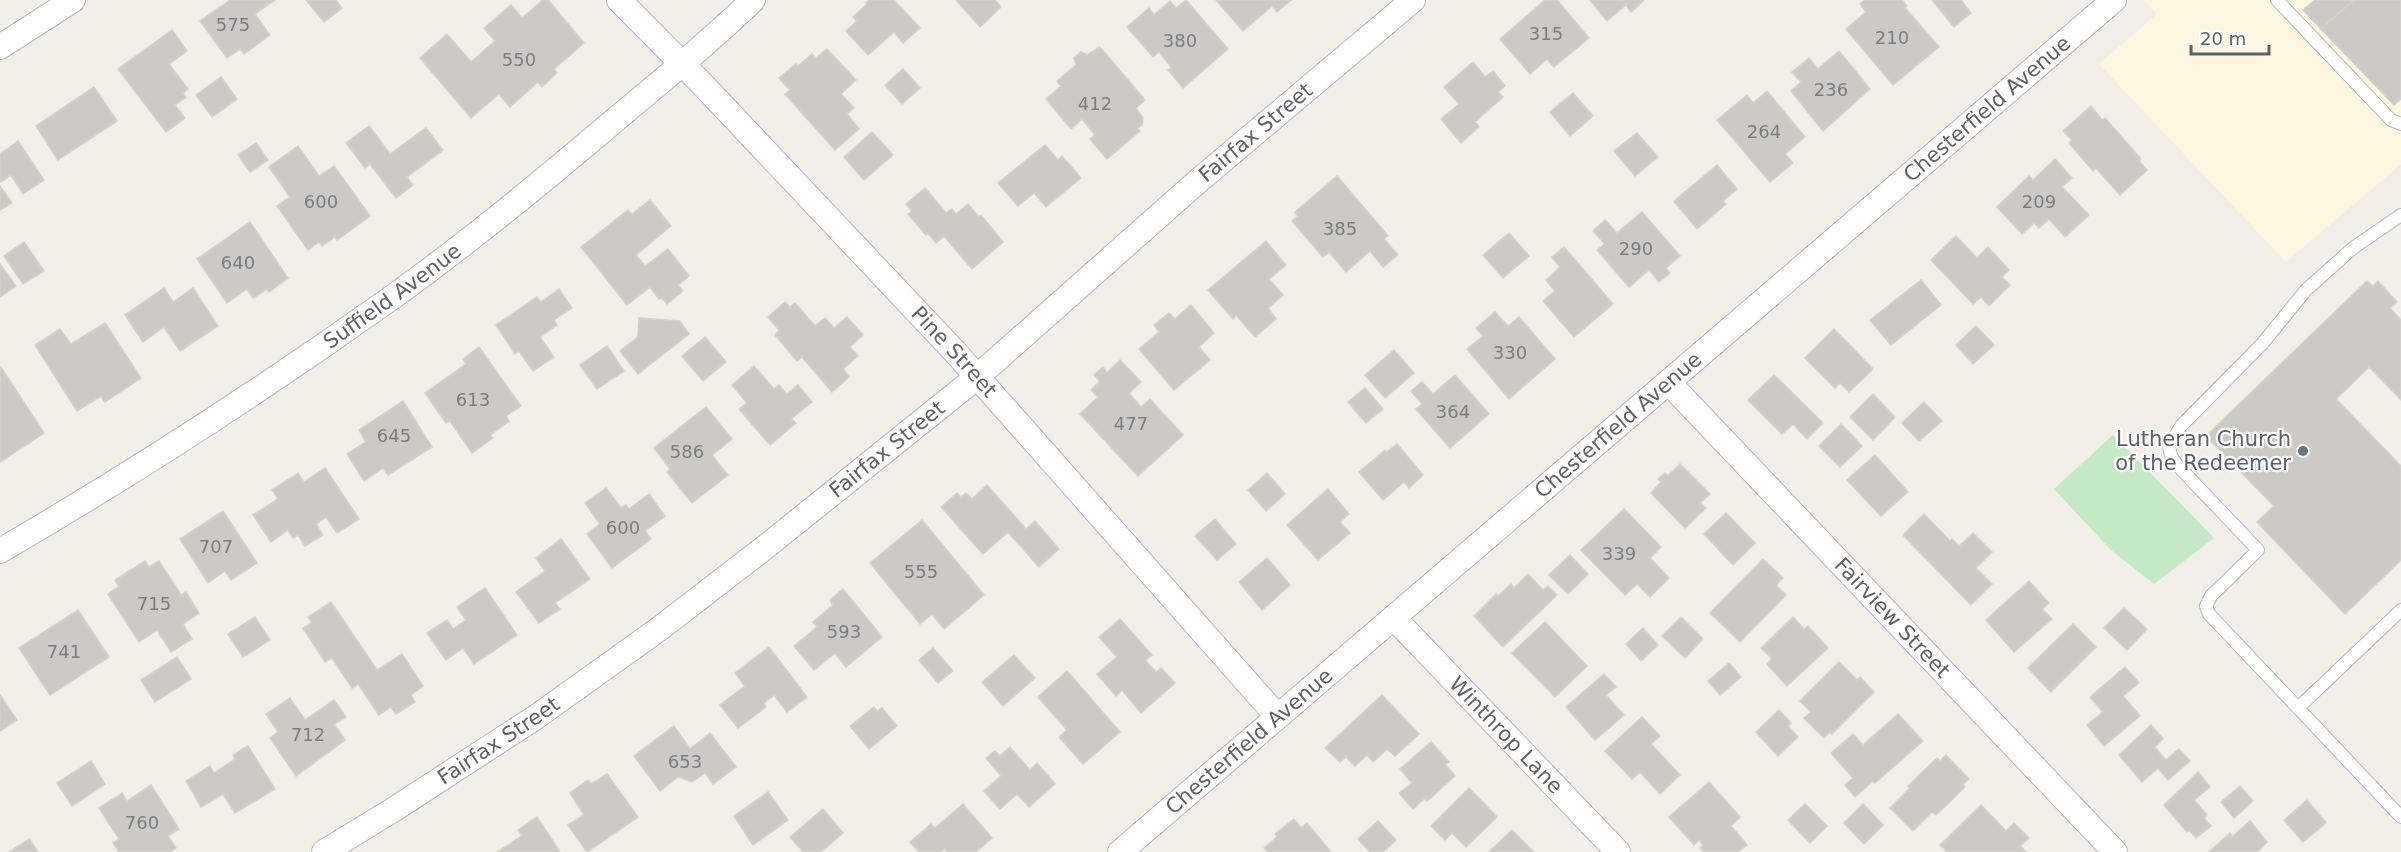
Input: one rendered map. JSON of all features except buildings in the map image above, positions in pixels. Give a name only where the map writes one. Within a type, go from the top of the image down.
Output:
[{"type":"street","points":[[0,47],[73,0]]},
{"type":"street","name":"Pine Street","points":[[619,0],[851,240],[977,377],[1277,716]]},
{"type":"street","name":"Suffield Avenue","points":[[0,551],[116,482],[238,403],[388,301],[519,201],[683,64],[753,0]]},
{"type":"street","name":"Fairfax Street","points":[[324,852],[526,723],[649,636],[768,545],[977,377],[1197,182],[1413,0]]},
{"type":"street","name":"Chesterfield Avenue","points":[[1124,851],[1277,716],[2114,0]]},
{"type":"street","name":"Fairview Street","points":[[1669,383],[2115,852]]},
{"type":"street","name":"Winthrop Lane","points":[[1394,618],[1618,852]]},
{"type":"lane","points":[[2277,0],[2391,120],[2401,124]]},
{"type":"lane","points":[[2401,215],[2353,248],[2306,290],[2262,344],[2181,426],[2169,446],[2171,456],[2178,465],[2258,550],[2211,597],[2206,606],[2209,614],[2401,817]]},
{"type":"lane","points":[[2298,708],[2401,610]]},
{"type":"shaded area","points":[[2144,0],[2401,0],[2401,164],[2286,262],[2099,64],[2157,14]]},
{"type":"green space","points":[[2113,435],[2214,538],[2154,584],[2111,550],[2054,489]]},
{"type":"place","name":"Lutheran Church of the Redeemer","points":[[2303,451]]}]
